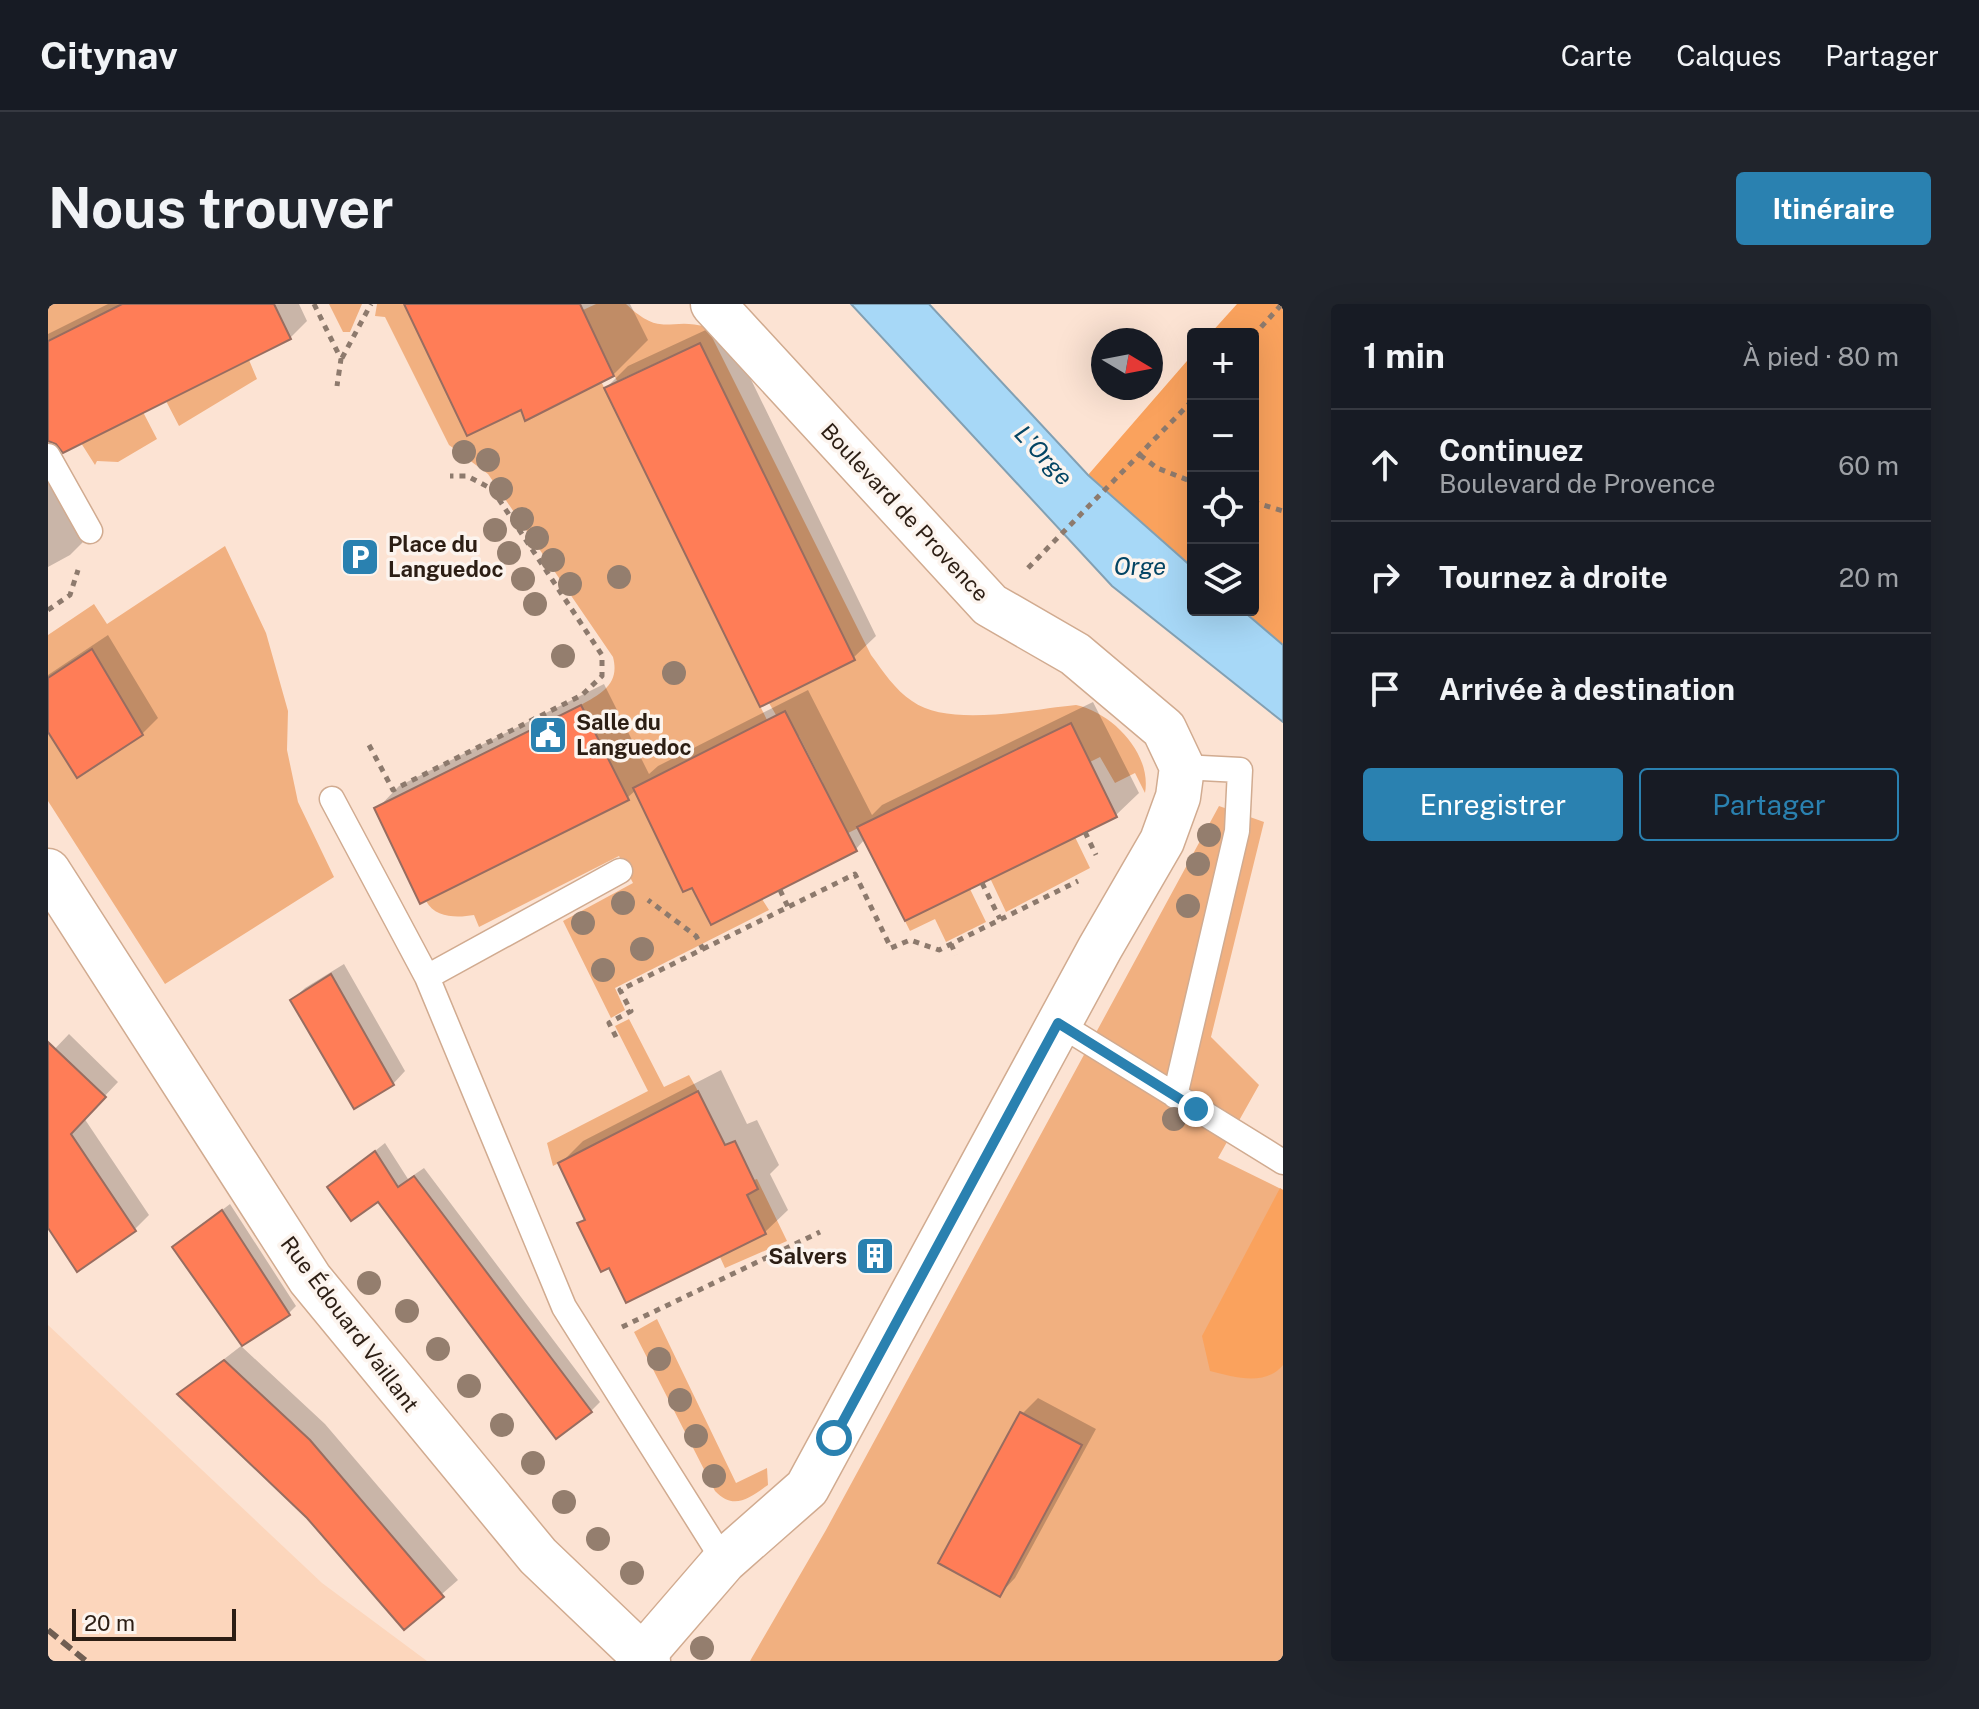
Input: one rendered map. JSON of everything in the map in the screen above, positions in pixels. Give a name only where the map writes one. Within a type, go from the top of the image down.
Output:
[{"type":"street","name":"Boulevard de Provence","points":[[713,304],[990,605],[1075,654],[1164,729],[1182,767]]},
{"type":"street","points":[[645,1658],[724,1561],[807,1488],[1058,1023],[1162,841],[1178,797],[1182,767]]},
{"type":"street","name":"Rue Édouard Vaillant","points":[[48,871],[310,1279],[538,1556],[645,1658]]},
{"type":"lane","points":[[48,456],[90,531]]},
{"type":"lane","points":[[1175,1096],[1237,831],[1240,770],[1182,767]]},
{"type":"lane","points":[[332,799],[427,977],[564,1307],[724,1561]]},
{"type":"lane","points":[[427,977],[620,871]]},
{"type":"lane","points":[[1058,1023],[1283,1162]]},
{"type":"path","points":[[314,304],[341,359]]},
{"type":"path","points":[[337,386],[341,359],[371,304]]},
{"type":"path","points":[[1259,329],[1282,304]]},
{"type":"path","points":[[1054,542],[1187,406]]},
{"type":"path","points":[[1140,455],[1157,468],[1187,480]]},
{"type":"path","points":[[369,745],[393,790],[582,695],[598,684],[602,676],[602,655],[492,489],[467,476],[450,476]]},
{"type":"path","points":[[1259,504],[1283,511]]},
{"type":"path","points":[[48,610],[70,595],[90,531]]},
{"type":"path","points":[[1085,832],[1102,869]]},
{"type":"path","points":[[620,871],[627,885],[696,936],[703,949]]},
{"type":"path","points":[[616,1037],[609,1023],[631,1011],[620,990],[855,874],[891,948],[910,940],[939,950],[1090,875]]},
{"type":"path","points":[[982,883],[1000,919]]},
{"type":"path","points":[[780,890],[788,907]]},
{"type":"path","points":[[951,944],[956,955]]},
{"type":"path","points":[[588,1344],[820,1232]]},
{"type":"shaded area","points":[[48,304],[122,304],[48,341]]},
{"type":"shaded area","points":[[329,304],[362,304],[350,332],[343,332]]},
{"type":"shaded area","points":[[377,304],[404,304],[467,436],[521,410],[526,421],[572,397],[597,373],[767,720],[640,785],[659,842],[683,891],[692,888],[710,925],[762,899],[769,910],[615,988],[625,1010],[611,1018],[563,921],[633,883],[619,856],[479,927],[474,915],[441,914],[426,901],[625,793],[581,705],[608,687],[614,674],[613,657],[488,474],[449,445],[385,317],[375,316]]},
{"type":"shaded area","points":[[596,304],[626,304],[639,315],[658,324],[707,327],[871,655],[900,691],[928,709],[947,714],[991,715],[1076,705],[1090,709],[1116,726],[1136,750],[1146,778],[1145,793],[1135,773],[1115,783],[1100,757],[1090,762],[1070,723],[840,837],[816,787],[823,783],[799,736],[790,739],[769,703],[854,660],[700,343],[617,381],[583,310]]},
{"type":"shaded area","points":[[1237,304],[1283,304],[1283,645],[1249,616],[1259,616],[1259,328],[1215,328]]},
{"type":"shaded area","points":[[249,360],[257,379],[179,426],[166,401]]},
{"type":"shaded area","points":[[1187,361],[1187,563],[1088,475],[1153,400],[1163,400],[1163,389]]},
{"type":"shaded area","points":[[143,412],[157,439],[118,462],[97,461],[95,465],[81,443]]},
{"type":"shaded area","points":[[225,546],[266,633],[288,711],[287,750],[298,802],[334,877],[165,984],[48,801],[48,635],[94,604],[107,624]]},
{"type":"shaded area","points":[[1219,806],[1264,822],[1211,1037],[1259,1085],[1218,1158],[1283,1190],[1283,1661],[750,1661],[826,1530]]},
{"type":"shaded area","points":[[1075,837],[1090,868],[1006,912],[990,878]]},
{"type":"shaded area","points":[[970,889],[986,922],[946,942],[935,919],[910,931],[905,921]]},
{"type":"shaded area","points":[[629,1019],[664,1087],[689,1075],[698,1091],[553,1166],[547,1143],[648,1091],[615,1026]]},
{"type":"shaded area","points":[[757,1179],[787,1241],[725,1268],[720,1257],[766,1234],[747,1195],[757,1189],[754,1180]]},
{"type":"shaded area","points":[[1280,1188],[1283,1190],[1283,1365],[1276,1372],[1258,1378],[1239,1378],[1210,1371],[1202,1336]]},
{"type":"shaded area","points":[[657,1319],[736,1483],[767,1468],[768,1485],[748,1498],[729,1500],[715,1491],[634,1332]]},
{"type":"shaded area","points":[[48,1325],[322,1583],[427,1661],[48,1661]]},
{"type":"water","name":"Orge","points":[[851,304],[929,304],[1088,475],[1187,563],[1187,616],[1249,616],[1283,645],[1283,722],[1112,586]]},
{"type":"building","points":[[122,304],[274,304],[291,339],[63,453],[56,444],[48,441],[48,341]]},
{"type":"building","points":[[404,304],[580,304],[614,376],[525,421],[521,410],[467,436]]},
{"type":"building","points":[[700,343],[855,660],[760,707],[604,388]]},
{"type":"building","points":[[92,649],[143,735],[77,778],[48,732],[48,678]]},
{"type":"building","points":[[581,705],[629,800],[420,904],[374,808]]},
{"type":"building","points":[[785,711],[857,851],[711,925],[692,888],[683,892],[633,788]]},
{"type":"building","points":[[1071,723],[1117,817],[905,921],[857,827]]},
{"type":"building","points":[[331,974],[394,1085],[354,1109],[290,1000]]},
{"type":"building","points":[[48,1042],[106,1097],[71,1134],[136,1231],[77,1272],[48,1228]]},
{"type":"building","points":[[698,1091],[725,1145],[735,1141],[758,1189],[747,1195],[766,1234],[626,1303],[609,1268],[601,1272],[577,1223],[585,1220],[558,1163]]},
{"type":"building","points":[[375,1151],[398,1187],[414,1176],[592,1412],[556,1439],[378,1202],[351,1221],[327,1187]]},
{"type":"building","points":[[222,1210],[290,1315],[242,1346],[172,1247]]},
{"type":"building","points":[[224,1360],[310,1440],[444,1597],[404,1630],[307,1518],[177,1394]]},
{"type":"building","points":[[1020,1412],[1082,1445],[1000,1597],[938,1563]]},
{"type":"railway","points":[[48,1630],[86,1661]]},
{"type":"place","name":"Place du Languedoc","points":[[360,557]]},
{"type":"place","name":"Salle du Languedoc","points":[[548,735]]},
{"type":"place","name":"Salvers","points":[[875,1256]]},
{"type":"route","points":[[834,1438],[1058,1023],[1196,1109]]},
{"type":"water label","name":"L'Orge","points":[[1044,455]]}]
